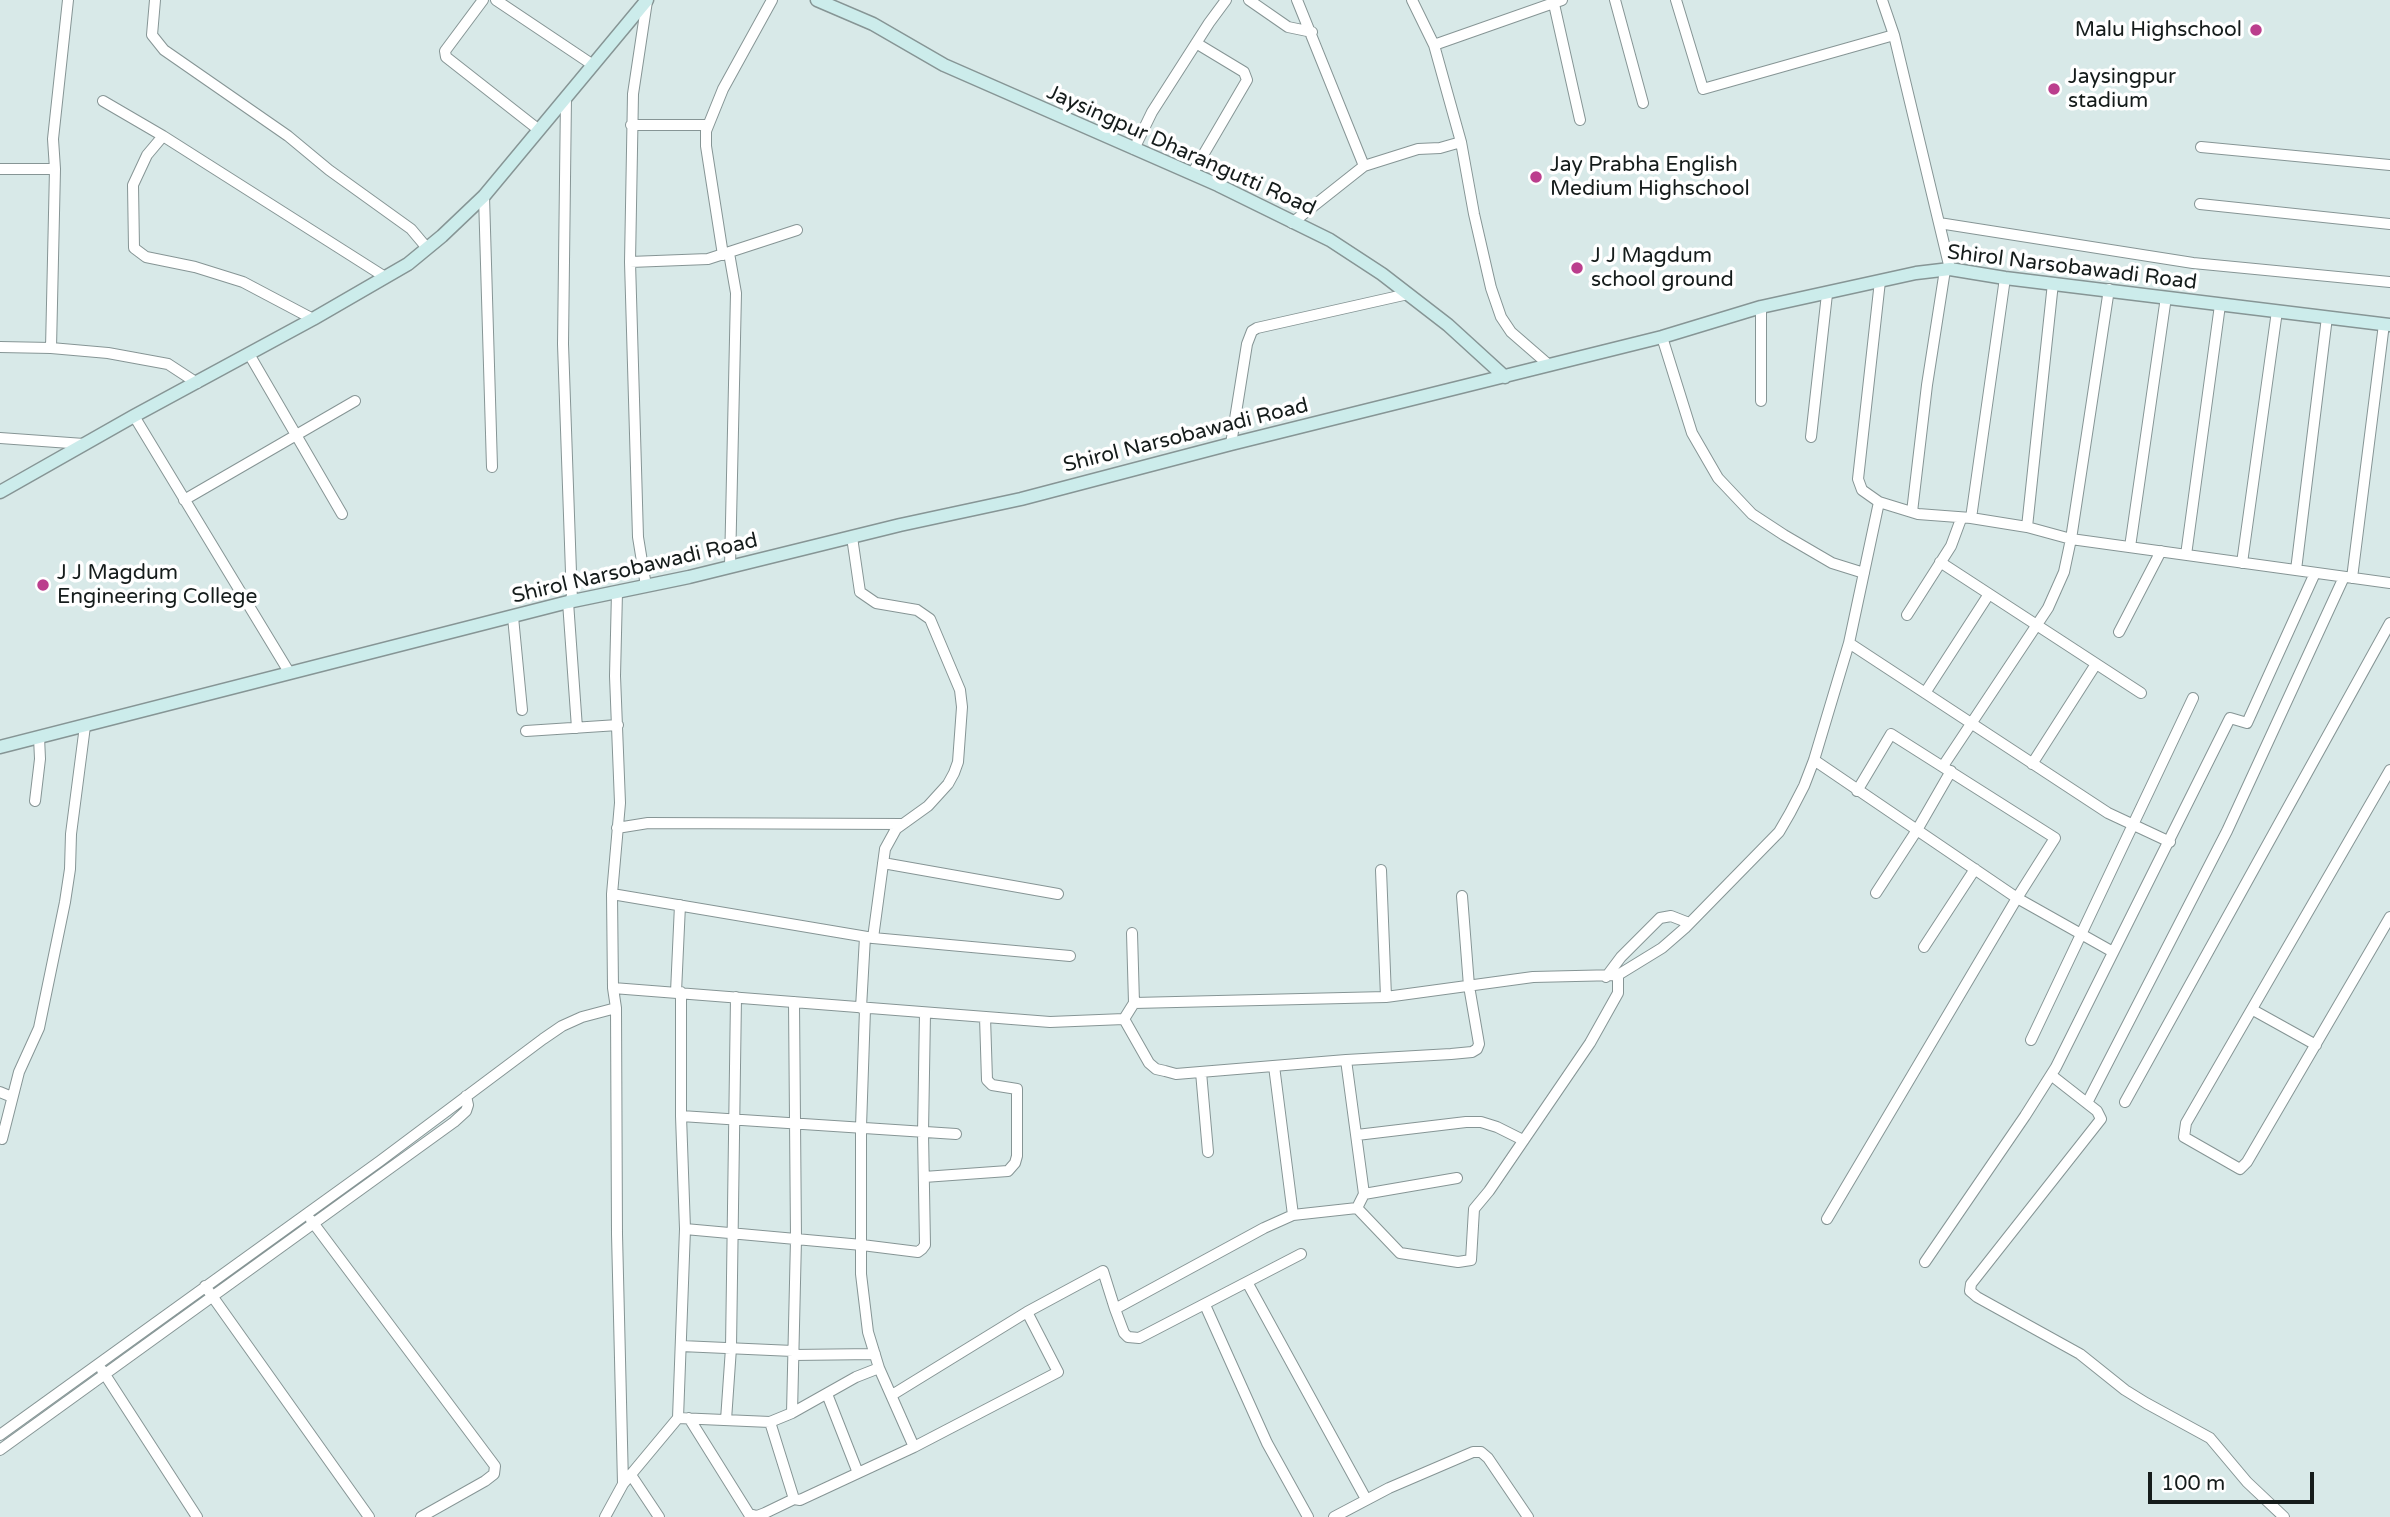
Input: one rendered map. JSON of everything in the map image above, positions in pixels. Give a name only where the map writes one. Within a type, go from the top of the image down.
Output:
[{"type":"main road","points":[[0,492],[408,264],[484,196],[647,0]]},
{"type":"main road","name":"Jaysingpur Dharangutti Road","points":[[817,0],[834,4],[944,65],[1192,174],[1330,240],[1448,325],[1505,377]]},
{"type":"main road","name":"Shirol Narsobawadi Road","points":[[0,747],[570,602],[1021,499],[1662,337],[1761,307],[1947,269],[2387,324]]},
{"type":"street","points":[[51,348],[55,169],[53,139],[68,0]]},
{"type":"street","points":[[155,0],[152,36],[164,50],[288,136],[411,229],[428,248]]},
{"type":"street","points":[[483,0],[445,51],[446,57],[539,130]]},
{"type":"street","points":[[496,0],[593,65]]},
{"type":"street","points":[[646,586],[638,537],[630,262],[631,125],[636,67],[647,0]]},
{"type":"street","points":[[730,567],[736,293],[706,146],[707,125],[723,89],[772,0]]},
{"type":"street","points":[[1134,149],[1152,112],[1226,0]]},
{"type":"street","points":[[1249,0],[1288,27],[1312,33]]},
{"type":"street","points":[[1297,0],[1364,166]]},
{"type":"street","points":[[1412,0],[1434,45],[1461,142],[1474,214],[1491,288],[1501,317],[1511,332],[1549,365]]},
{"type":"street","points":[[1615,0],[1643,103]]},
{"type":"street","points":[[1676,0],[1703,89],[1894,36]]},
{"type":"street","points":[[1882,0],[1894,36],[1939,223],[1947,269],[1927,386],[1912,512]]},
{"type":"street","points":[[1434,45],[1558,2],[1580,120]]},
{"type":"street","points":[[1192,174],[1247,80],[1244,72],[1196,43]]},
{"type":"street","points":[[566,97],[563,344],[570,602],[577,728]]},
{"type":"street","points":[[103,101],[385,277]]},
{"type":"street","points":[[631,125],[707,125]]},
{"type":"street","points":[[163,136],[147,155],[133,185],[134,248],[146,257],[195,267],[243,282],[313,319]]},
{"type":"street","points":[[1292,223],[1364,166],[1419,149],[1440,148],[1461,142]]},
{"type":"street","points":[[2202,147],[2390,164]]},
{"type":"street","points":[[0,169],[55,169]]},
{"type":"street","points":[[484,196],[492,467]]},
{"type":"street","points":[[2200,204],[2390,224]]},
{"type":"street","points":[[1939,223],[2193,263],[2390,282]]},
{"type":"street","points":[[630,262],[708,259],[797,230]]},
{"type":"street","points":[[1907,615],[1966,519],[2005,278]]},
{"type":"street","points":[[1880,281],[1858,479],[1862,490],[1879,502],[1912,512],[2027,527],[2071,539],[2390,583]]},
{"type":"street","points":[[2027,527],[2053,283]]},
{"type":"street","points":[[1876,893],[1917,830],[1971,723],[2048,608],[2064,572],[2109,289]]},
{"type":"street","points":[[1231,444],[1247,344],[1252,331],[1408,294]]},
{"type":"street","points":[[1811,437],[1827,294]]},
{"type":"street","points":[[2130,547],[2166,297]]},
{"type":"street","points":[[2186,555],[2220,305]]},
{"type":"street","points":[[1761,307],[1761,401]]},
{"type":"street","points":[[2242,563],[2277,312]]},
{"type":"street","points":[[2296,570],[2327,317]]},
{"type":"street","points":[[2087,1103],[2227,831],[2348,577],[2387,324]]},
{"type":"street","points":[[1662,337],[1692,433],[1718,478],[1744,507],[1784,535],[1832,563],[1864,573]]},
{"type":"street","points":[[0,347],[108,353],[168,364],[197,383]]},
{"type":"street","points":[[249,354],[342,514]]},
{"type":"street","points":[[184,500],[355,401]]},
{"type":"street","points":[[134,416],[289,672]]},
{"type":"street","points":[[0,438],[85,444]]},
{"type":"street","points":[[1134,1003],[1386,997],[1534,977],[1606,977],[1618,975],[1662,948],[1779,832],[1804,786],[1849,643],[1879,502]]},
{"type":"street","points":[[852,537],[860,592],[876,603],[925,613],[933,624],[960,690],[961,725],[958,761],[954,773],[928,806],[896,829],[885,849],[869,938],[863,1008],[861,1274],[868,1332],[879,1368],[914,1447]]},
{"type":"street","points":[[2119,632],[2161,551]]},
{"type":"street","points":[[1940,562],[2141,693]]},
{"type":"street","points":[[1925,1262],[2051,1075],[2230,718],[2247,723],[2315,573]]},
{"type":"street","points":[[617,592],[615,676],[620,803],[612,894],[623,1484]]},
{"type":"street","points":[[1925,692],[1989,594]]},
{"type":"street","points":[[513,617],[522,710]]},
{"type":"street","points":[[2125,1102],[2390,623]]},
{"type":"street","points":[[1849,643],[2108,813],[2170,842]]},
{"type":"street","points":[[2032,764],[2096,664]]},
{"type":"street","points":[[2031,1040],[2193,698]]},
{"type":"street","points":[[526,732],[618,725]]},
{"type":"street","points":[[2,1139],[19,1072],[39,1028],[65,902],[85,726]]},
{"type":"street","points":[[1827,1219],[2055,838],[1891,734],[1857,791]]},
{"type":"street","points":[[35,801],[40,759],[39,737]]},
{"type":"street","points":[[1814,760],[2017,898],[2113,952]]},
{"type":"street","points":[[2390,770],[2184,1131],[2184,1137],[2240,1169],[2247,1162],[2390,917]]},
{"type":"street","points":[[617,828],[648,823],[902,824]]},
{"type":"street","points":[[883,863],[1058,894]]},
{"type":"street","points":[[1924,947],[1975,869]]},
{"type":"street","points":[[1381,870],[1386,997]]},
{"type":"street","points":[[612,894],[869,938],[1070,956]]},
{"type":"street","points":[[1124,1019],[1149,1063],[1156,1069],[1176,1074],[1472,1052],[1479,1044],[1469,986],[1462,896]]},
{"type":"street","points":[[680,905],[679,992],[685,1230],[681,1346],[683,1418],[750,1514],[757,1516],[794,1499],[800,1500],[914,1447],[1058,1372],[1027,1312]]},
{"type":"street","points":[[1606,977],[1621,957],[1660,918],[1671,916],[1689,923]]},
{"type":"street","points":[[1124,1019],[1134,1003],[1132,933]]},
{"type":"street","points":[[1357,1208],[1400,1252],[1458,1262],[1471,1261],[1474,1209],[1596,1033],[1618,993],[1618,975]]},
{"type":"street","points":[[613,988],[1050,1022],[1124,1019]]},
{"type":"street","points":[[726,1420],[732,1348],[736,997]]},
{"type":"street","points":[[792,1413],[796,1239],[794,1002]]},
{"type":"street","points":[[0,1435],[562,1026],[582,1017],[616,1008]]},
{"type":"street","points":[[2253,1010],[2316,1045]]},
{"type":"street","points":[[685,1230],[918,1252],[922,1250],[925,1245],[925,1013]]},
{"type":"street","points":[[923,1177],[1008,1171],[1014,1163],[1017,1146],[1017,1089],[992,1085],[987,1080],[985,1017]]},
{"type":"street","points":[[1346,1060],[1364,1194],[1357,1208]]},
{"type":"street","points":[[1274,1066],[1293,1215]]},
{"type":"street","points":[[1201,1072],[1208,1152]]},
{"type":"street","points":[[2051,1075],[2100,1115],[2100,1123],[1970,1284],[1970,1291],[2080,1354],[2125,1390],[2210,1438],[2247,1482],[2284,1517]]},
{"type":"street","points":[[0,1092],[12,1097]]},
{"type":"street","points":[[0,1450],[460,1117],[468,1105],[466,1096]]},
{"type":"street","points":[[681,1116],[957,1135]]},
{"type":"street","points":[[1357,1135],[1482,1122],[1523,1140]]},
{"type":"street","points":[[1364,1194],[1457,1178]]},
{"type":"street","points":[[1115,1309],[1293,1215],[1357,1208]]},
{"type":"street","points":[[306,1213],[497,1471],[485,1481],[421,1517]]},
{"type":"street","points":[[892,1395],[1027,1312],[1103,1271],[1124,1333],[1134,1338],[1205,1305],[1301,1254]]},
{"type":"street","points":[[1247,1282],[1366,1499]]},
{"type":"street","points":[[205,1286],[369,1517]]},
{"type":"street","points":[[1205,1305],[1267,1443],[1308,1517]]},
{"type":"street","points":[[681,1346],[793,1353],[875,1354]]},
{"type":"street","points":[[97,1364],[197,1517]]},
{"type":"street","points":[[683,1418],[770,1422],[792,1413],[856,1377],[879,1368]]},
{"type":"street","points":[[827,1394],[858,1473]]},
{"type":"street","points":[[605,1517],[623,1484],[683,1418]]},
{"type":"street","points":[[770,1422],[794,1499]]},
{"type":"street","points":[[1334,1517],[1366,1499],[1462,1455],[1481,1452],[1488,1458],[1528,1517]]},
{"type":"street","points":[[631,1475],[659,1517]]},
{"type":"place","name":"Malu Highschool","points":[[2256,30]]},
{"type":"place","name":"Jaysingpur stadium","points":[[2054,89]]},
{"type":"place","name":"Jay Prabha English Medium Highschool","points":[[1536,177]]},
{"type":"place","name":"J J Magdum school ground","points":[[1577,268]]},
{"type":"place","name":"J J Magdum Engineering College","points":[[43,585]]}]
